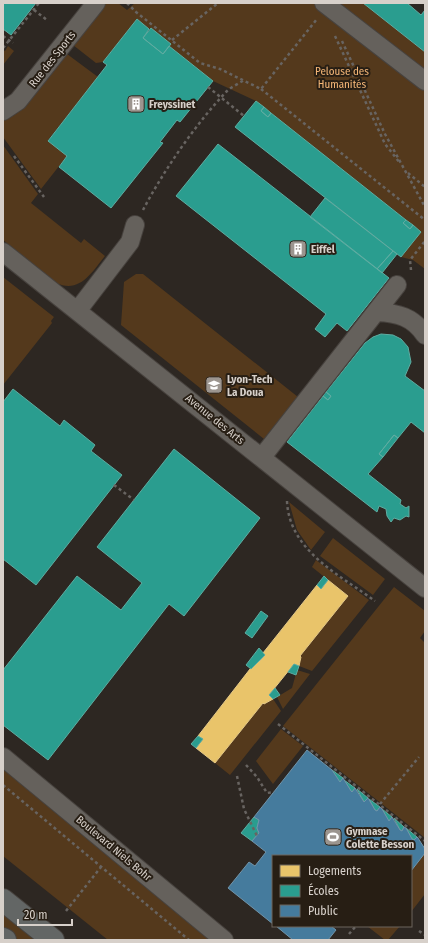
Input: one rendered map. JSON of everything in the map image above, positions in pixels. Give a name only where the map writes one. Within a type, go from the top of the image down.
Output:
[{"type":"main road","points":[[3,900],[53,940]]},
{"type":"street","name":"Rue des Sports","points":[[3,111],[18,101],[96,3]]},
{"type":"street","points":[[330,8],[425,81]]},
{"type":"street","points":[[78,310],[130,242],[135,225]]},
{"type":"street","name":"Avenue des Arts","points":[[3,252],[78,310],[425,588]]},
{"type":"street","points":[[262,457],[397,285]]},
{"type":"street","points":[[377,312],[395,313],[408,318],[425,335]]},
{"type":"street","name":"Boulevard Niels Bohr","points":[[3,757],[224,940]]},
{"type":"path","points":[[127,3],[200,63],[244,80],[261,89],[425,220]]},
{"type":"path","points":[[172,40],[218,3]]},
{"type":"path","points":[[3,48],[10,41],[33,8],[47,20]]},
{"type":"path","points":[[261,89],[330,8]]},
{"type":"path","points":[[330,8],[333,21],[385,134],[425,207]]},
{"type":"path","points":[[330,8],[326,15],[385,144],[406,172],[425,187]]},
{"type":"path","points":[[3,36],[13,43]]},
{"type":"path","points":[[135,225],[160,178],[192,135],[227,91],[244,80]]},
{"type":"path","points":[[208,87],[244,116]]},
{"type":"path","points":[[14,156],[44,197]]},
{"type":"path","points":[[411,270],[410,260],[425,241]]},
{"type":"path","points":[[114,485],[134,500]]},
{"type":"path","points":[[296,485],[287,501],[290,520],[301,542],[309,553],[375,601]]},
{"type":"path","points":[[278,724],[425,841]]},
{"type":"path","points":[[380,804],[419,757]]},
{"type":"path","points":[[246,765],[257,777],[267,794],[274,792]]},
{"type":"path","points":[[237,776],[244,809],[257,836]]},
{"type":"path","points":[[3,785],[189,940]]},
{"type":"path","points":[[66,911],[101,867]]},
{"type":"path","points":[[349,934],[355,927]]},
{"type":"path","points":[[419,931],[425,936]]},
{"type":"green space","name":"Pelouse des Humanités","points":[[105,3],[118,3],[127,10],[135,3],[363,3],[425,52],[425,269],[413,260],[401,257],[421,232],[256,101],[213,81],[169,46],[171,44],[137,19],[103,62],[96,63],[73,45]]},
{"type":"green space","points":[[8,46],[14,51],[3,65],[3,50],[5,51]]},
{"type":"green space","points":[[67,54],[98,77],[48,140],[67,156],[41,189],[3,137],[3,120]]},
{"type":"green space","points":[[3,145],[38,194],[31,203],[81,243],[84,239],[105,256],[85,280],[79,284],[64,286],[56,283],[3,240]]},
{"type":"green space","points":[[136,274],[143,274],[298,397],[264,439],[121,325],[124,282]]},
{"type":"green space","points":[[3,277],[54,317],[51,321],[52,323],[3,385]]},
{"type":"green space","points":[[289,502],[325,532],[311,550],[297,530]]},
{"type":"green space","points":[[333,538],[385,579],[373,595],[320,556]]},
{"type":"green space","points":[[316,560],[369,600],[312,671],[299,666],[300,656],[348,596],[312,567]]},
{"type":"green space","points":[[394,587],[425,611],[425,631],[420,638],[424,642],[425,640],[425,838],[283,726]]},
{"type":"green space","points":[[297,670],[310,674],[283,709],[277,697],[292,688]]},
{"type":"green space","points":[[273,699],[281,711],[230,775],[215,763],[263,703],[264,704]]},
{"type":"green space","points":[[281,729],[303,746],[273,784],[256,761]]},
{"type":"green space","points":[[3,766],[216,940],[108,940],[3,856]]},
{"type":"green space","points":[[425,853],[425,894],[412,911],[412,870]]},
{"type":"green space","points":[[3,910],[41,940],[16,940],[3,929]]},
{"type":"green space","points":[[368,927],[399,927],[388,940],[385,940]]},
{"type":"building: Logements","points":[[328,580],[348,596],[300,656],[299,666],[294,664],[269,695],[273,699],[264,704],[263,703],[215,763],[196,748],[203,739],[198,736],[257,660],[259,662],[265,655],[263,653],[317,585],[321,589]]},
{"type":"building: Écoles","points":[[3,3],[36,3],[11,35],[3,29]]},
{"type":"building: Écoles","points":[[363,3],[407,3],[421,15],[425,10],[425,52]]},
{"type":"building: Écoles","name":"Freyssinet","points":[[137,19],[149,29],[143,38],[163,54],[169,46],[213,81],[180,122],[177,120],[160,142],[163,143],[111,208],[59,167],[67,156],[48,141],[107,65],[103,62]]},
{"type":"building: Écoles","points":[[151,28],[171,44],[163,54],[143,38]]},
{"type":"building: Écoles","points":[[256,101],[264,107],[261,111],[268,117],[271,113],[406,220],[403,223],[410,229],[413,225],[421,232],[401,257],[235,127]]},
{"type":"building: Écoles","points":[[264,107],[271,113],[268,117],[261,111]]},
{"type":"building: Écoles","name":"Eiffel","points":[[218,144],[389,278],[347,331],[337,323],[325,337],[315,329],[326,314],[176,196]]},
{"type":"building: Écoles","points":[[325,198],[393,251],[377,269],[310,217]]},
{"type":"building: Écoles","points":[[406,220],[413,225],[410,229],[403,223]]},
{"type":"building: Écoles","points":[[393,251],[397,254],[382,273],[377,269]]},
{"type":"building: Écoles","points":[[381,334],[393,335],[401,339],[408,347],[411,362],[405,376],[425,391],[425,433],[411,422],[398,438],[394,435],[379,454],[383,457],[368,474],[401,500],[400,504],[406,508],[409,506],[409,517],[406,516],[400,520],[394,518],[391,522],[387,516],[386,509],[379,506],[377,512],[287,442],[323,396],[328,400],[331,396],[326,392],[365,343],[373,337]]},
{"type":"building: Écoles","points":[[13,389],[60,426],[64,420],[95,445],[91,451],[122,475],[36,585],[3,559],[3,402]]},
{"type":"building: Écoles","points":[[326,392],[331,396],[328,400],[323,396]]},
{"type":"building: Écoles","points":[[394,435],[398,438],[383,457],[379,454]]},
{"type":"building: Écoles","points":[[174,449],[260,518],[184,616],[169,604],[48,760],[3,725],[3,670],[77,576],[121,610],[142,583],[97,547]]},
{"type":"building: Écoles","points":[[324,576],[328,580],[321,589],[317,585]]},
{"type":"building: Écoles","points":[[261,611],[268,616],[252,638],[245,633]]},
{"type":"building: Écoles","points":[[259,648],[265,655],[251,669],[246,665]]},
{"type":"building: Écoles","points":[[294,664],[299,666],[296,675],[288,672]]},
{"type":"building: Écoles","points":[[275,688],[280,695],[273,699],[269,695]]},
{"type":"building: Écoles","points":[[198,736],[203,739],[196,748],[191,744]]},
{"type":"building: Écoles","points":[[332,770],[343,778],[340,782],[338,781]]},
{"type":"building: Écoles","points":[[344,780],[355,788],[352,792],[351,791]]},
{"type":"building: Écoles","points":[[357,789],[368,798],[364,802],[363,800]]},
{"type":"building: Écoles","points":[[369,799],[380,807],[377,811],[375,810]]},
{"type":"building: Écoles","points":[[382,809],[392,817],[389,821],[388,820]]},
{"type":"building: Écoles","points":[[254,817],[259,820],[257,828],[259,833],[252,841],[241,833]]},
{"type":"building: Écoles","points":[[394,818],[404,827],[402,831],[400,830]]},
{"type":"building: Écoles","points":[[406,828],[417,837],[414,840],[412,839]]},
{"type":"building: Public","name":"Gymnase Colette Besson","points":[[307,750],[332,770],[340,782],[343,778],[352,792],[355,788],[364,802],[368,798],[375,810],[377,811],[380,807],[389,821],[392,817],[400,830],[402,831],[404,827],[412,839],[414,840],[417,837],[425,849],[425,853],[412,870],[412,855],[272,855],[272,923],[228,888],[249,862],[255,866],[266,852],[252,841],[259,833],[257,828],[259,820],[254,817]]},
{"type":"building: Public","points":[[277,927],[332,927],[336,930],[328,940],[293,940]]},
{"type":"place","name":"Freyssinet","points":[[136,104]]},
{"type":"place","name":"Eiffel","points":[[298,249]]},
{"type":"place","name":"Lyon-Tech La Doua","points":[[214,385]]},
{"type":"place","name":"Gymnase Colette Besson","points":[[333,837]]}]
